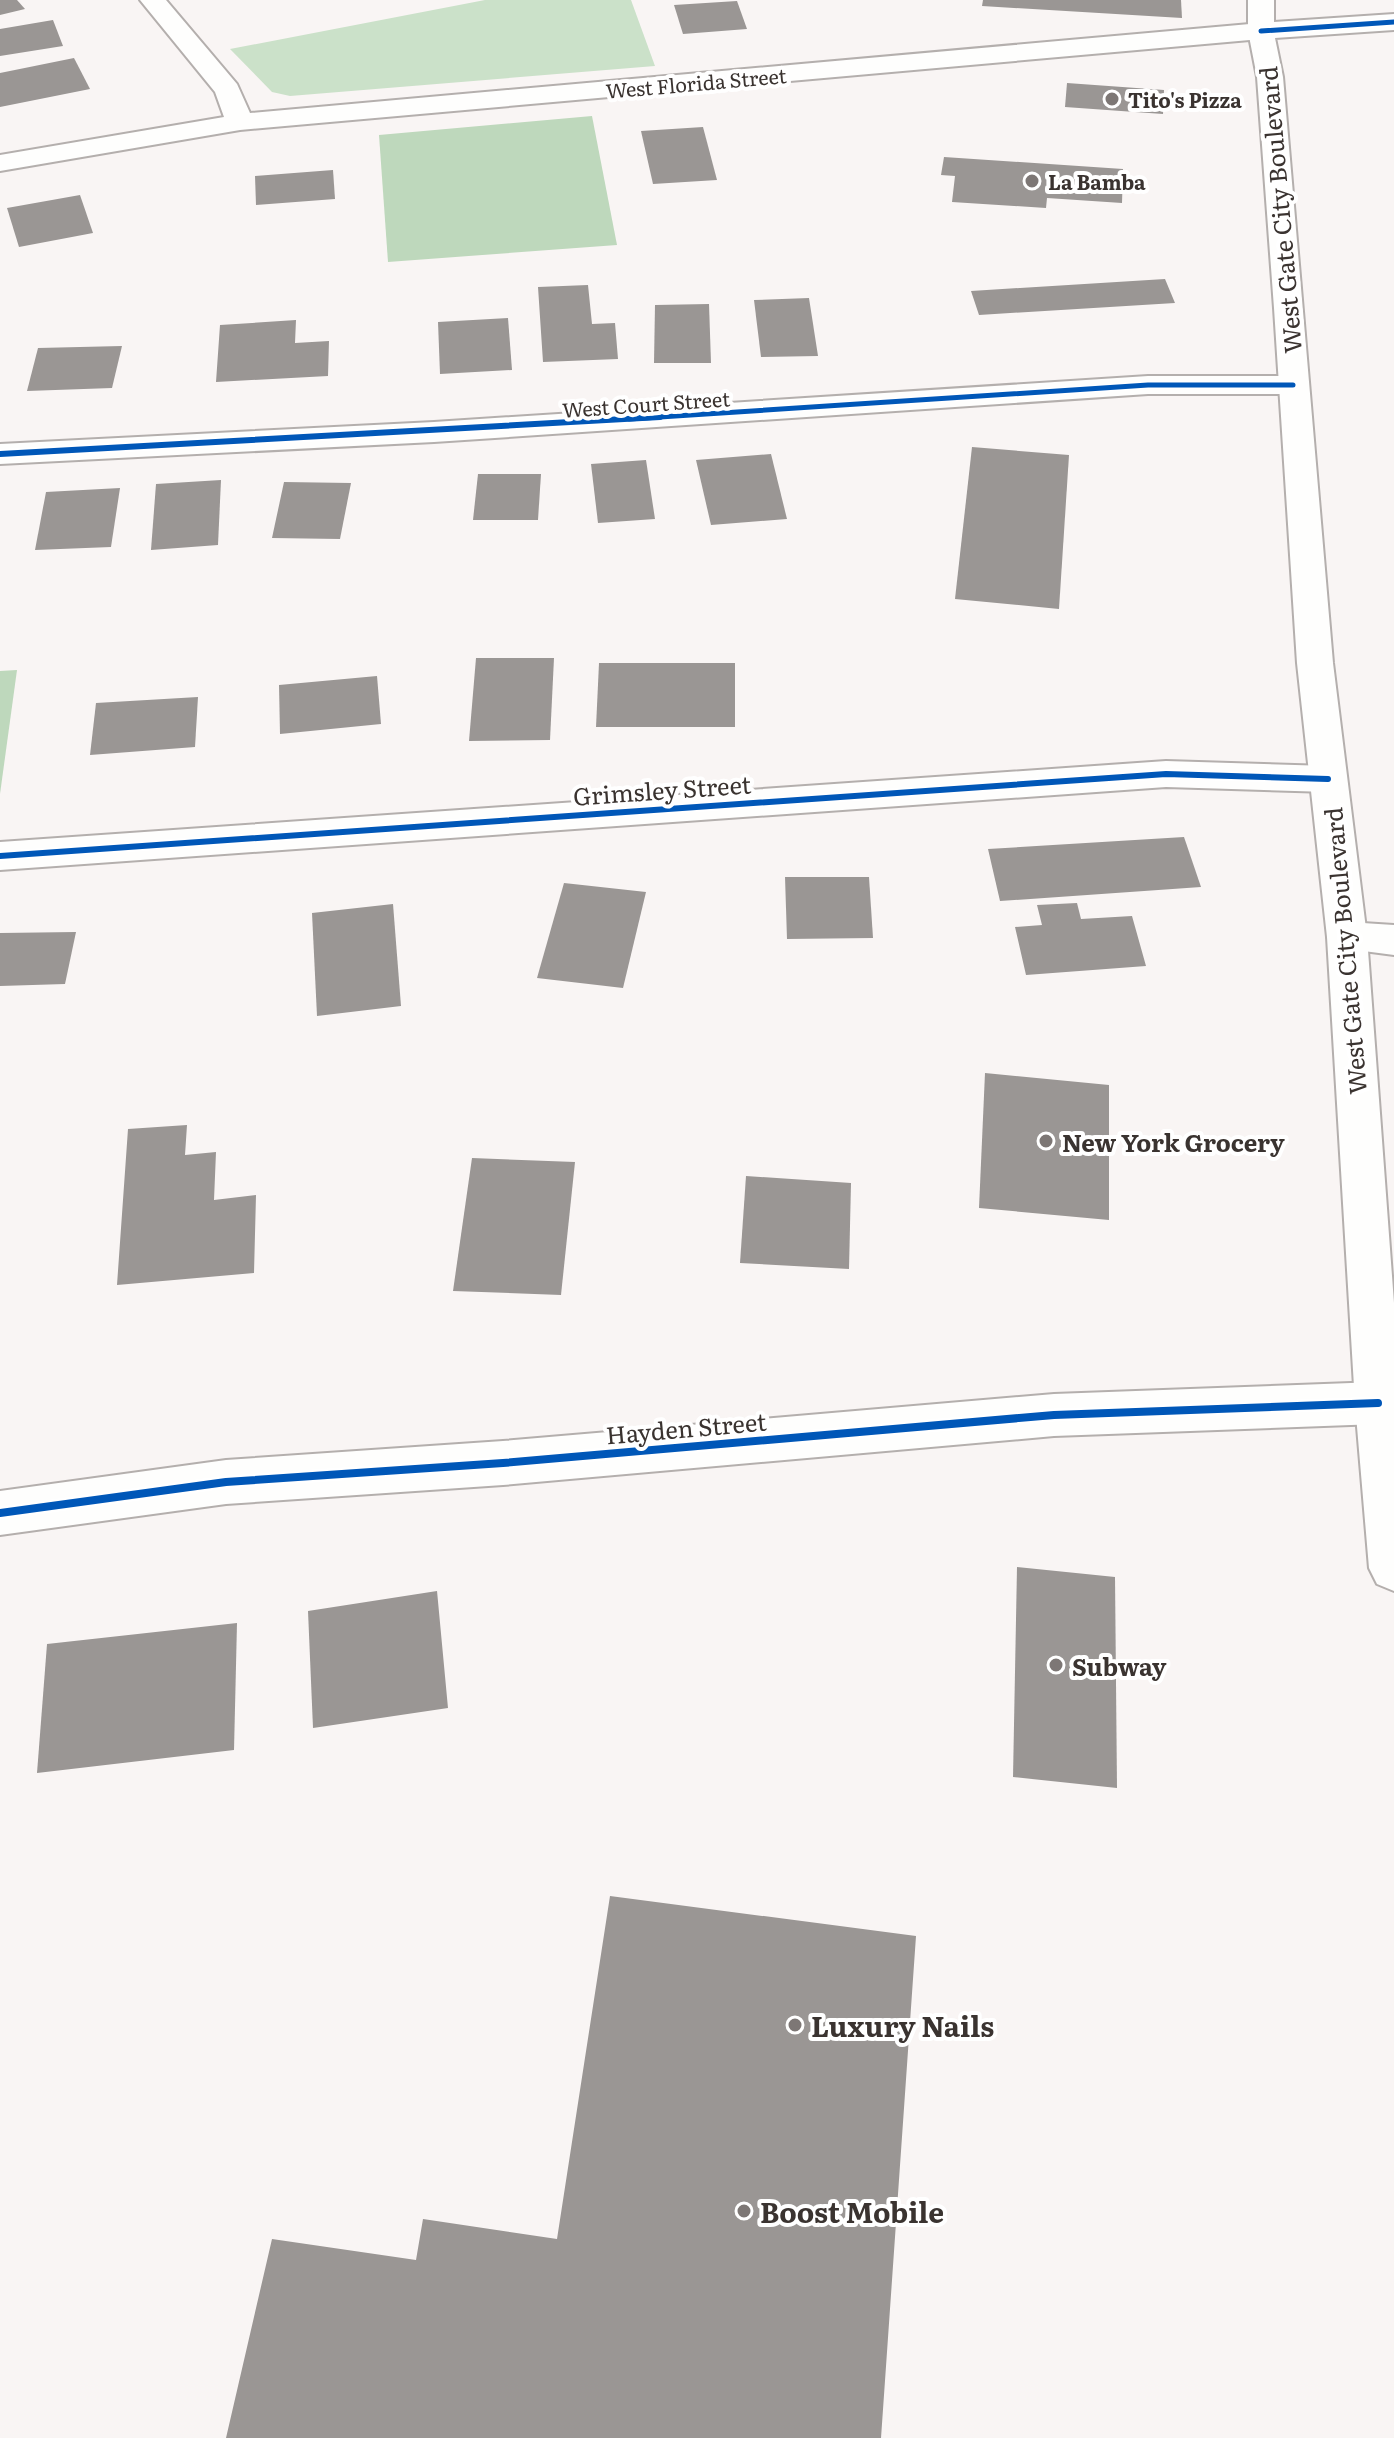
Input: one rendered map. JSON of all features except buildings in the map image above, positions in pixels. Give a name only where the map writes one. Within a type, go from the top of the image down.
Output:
[{"type":"street","points":[[153,0],[228,90],[240,122]]},
{"type":"street","name":"West Florida Street","points":[[0,163],[240,122],[942,62],[1261,16],[1394,22]]},
{"type":"street","name":"West Gate City Boulevard","points":[[1261,16],[1270,77],[1315,663],[1347,937],[1378,1403],[1394,1568]]},
{"type":"street","name":"West Court Street","points":[[0,454],[434,432],[1148,385],[1293,385]]},
{"type":"street","name":"Grimsley Street","points":[[0,856],[1166,774],[1328,779]]},
{"type":"street","points":[[1347,937],[1394,940]]},
{"type":"street","name":"Hayden Street","points":[[0,1513],[226,1482],[503,1463],[1039,1416],[1378,1403]]},
{"type":"green space","points":[[485,0],[631,0],[655,66],[290,96],[272,92],[230,49]]},
{"type":"green space","points":[[592,116],[617,245],[388,262],[379,135]]},
{"type":"green space","points":[[17,670],[0,794],[0,671]]},
{"type":"cycle path","points":[[1261,31],[1394,22]]},
{"type":"cycle path","points":[[0,454],[434,432],[1148,385],[1293,385]]},
{"type":"cycle path","points":[[0,856],[1166,774],[1328,779]]},
{"type":"cycle path","points":[[0,1513],[226,1482],[503,1463],[1054,1415],[1378,1403]]},
{"type":"place","name":"Tito's Pizza","points":[[1112,99]]},
{"type":"place","name":"La Bamba","points":[[1032,181]]},
{"type":"place","name":"New York Grocery","points":[[1046,1141]]},
{"type":"place","name":"Subway","points":[[1056,1665]]},
{"type":"place","name":"Luxury Nails","points":[[795,2025]]},
{"type":"place","name":"Boost Mobile","points":[[744,2211]]}]
